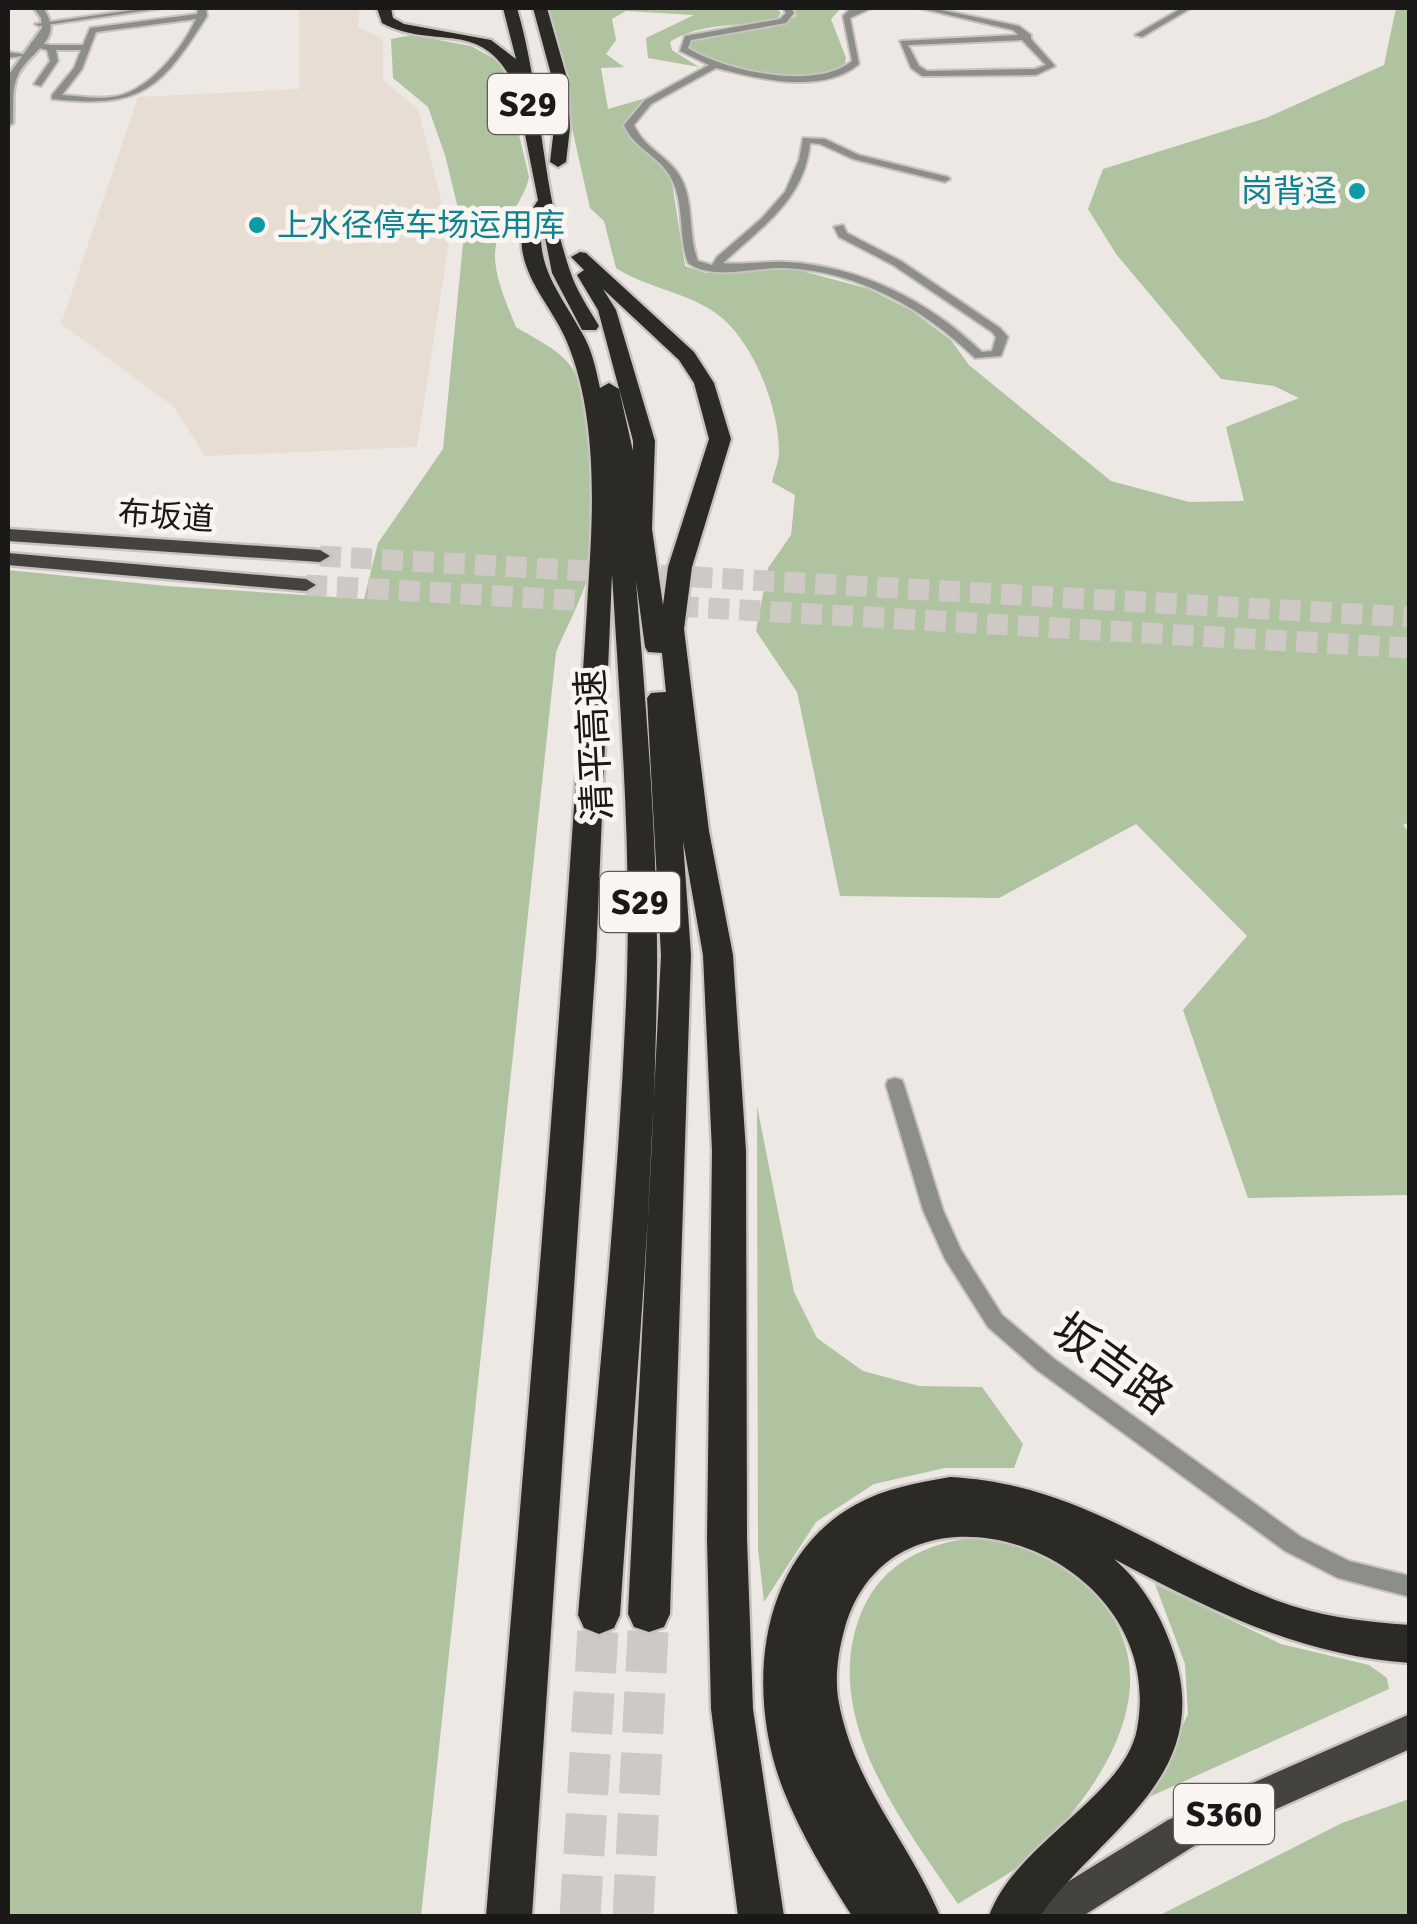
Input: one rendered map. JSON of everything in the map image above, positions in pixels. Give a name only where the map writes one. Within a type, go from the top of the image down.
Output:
[{"type":"highway","points":[[384,8],[387,20],[400,27],[474,39],[506,52],[514,64],[528,109]]},
{"type":"highway","points":[[394,8],[396,19],[414,26],[450,29],[493,16]]},
{"type":"highway","name":"清平高速","points":[[510,8],[526,68],[528,109],[555,180]]},
{"type":"highway","name":"清平高速","points":[[526,8],[542,67],[562,280],[598,349],[622,444],[621,530],[636,765],[640,1025],[599,1615]]},
{"type":"highway","points":[[509,1916],[581,958],[604,510],[599,438],[581,352],[574,332],[541,288],[536,266],[531,221],[555,180],[562,147],[558,68],[542,28],[540,8]]},
{"type":"highway","name":"清平高速","points":[[649,1614],[676,955],[657,645],[641,529],[644,441],[607,310],[578,248],[687,356],[704,382],[720,439],[680,567],[672,629],[695,831],[720,974],[729,1151],[726,1539],[732,1709],[761,1916]]},
{"type":"highway","points":[[917,1916],[856,1848],[814,1810],[796,1758],[784,1692],[788,1629],[810,1573],[845,1532],[890,1506],[954,1493],[1046,1508],[1262,1614],[1342,1636],[1410,1644]]},
{"type":"highway","points":[[878,1916],[829,1753],[816,1694],[826,1618],[854,1566],[904,1532],[933,1521],[974,1516],[1018,1523],[1066,1543],[1103,1570],[1139,1612],[1157,1660],[1159,1730],[1145,1766],[1100,1821],[1049,1866],[1012,1916]]},
{"type":"main road","name":"布坂道","points":[[8,535],[320,556]]},
{"type":"main road","name":"布坂道","points":[[8,560],[306,585]]},
{"type":"main road","name":"S360","points":[[1049,1916],[1181,1833],[1410,1731]]},
{"type":"street","points":[[28,8],[43,21],[160,8]]},
{"type":"street","points":[[38,84],[54,62],[41,46],[43,21],[39,8]]},
{"type":"street","points":[[43,21],[126,8]]},
{"type":"street","points":[[786,8],[789,16],[777,24],[702,33],[684,42],[685,52],[715,65],[802,78],[846,72],[856,62],[846,18],[868,8]]},
{"type":"street","points":[[923,8],[1016,28],[1028,37],[1050,69],[925,74],[915,68],[902,44],[917,40],[1028,37]]},
{"type":"street","points":[[1140,36],[1187,8]]},
{"type":"street","points":[[202,12],[194,36],[158,76],[138,91],[120,98],[55,96],[78,69],[92,30],[202,12]]},
{"type":"street","points":[[8,69],[17,55],[41,46],[87,46]]},
{"type":"street","points":[[8,122],[10,79],[17,55]]},
{"type":"street","points":[[715,65],[648,102],[629,124],[638,141],[678,179],[693,264],[703,268],[785,265],[825,270],[898,297],[955,334],[979,356],[997,354],[1002,338],[996,330],[897,263],[843,235],[840,227]]},
{"type":"street","points":[[723,268],[717,264],[720,259],[764,227],[784,202],[806,151],[806,140],[822,141],[856,157],[945,180]]},
{"type":"street","name":"坂吉路","points":[[895,1085],[933,1210],[952,1253],[980,1300],[1014,1340],[1293,1546],[1328,1567],[1410,1587]]},
{"type":"shaded area","points":[[299,8],[359,8],[358,28],[383,38],[383,80],[418,109],[450,235],[417,447],[205,456],[173,406],[61,324],[138,97],[299,89]]},
{"type":"green space","points":[[545,8],[773,8],[781,12],[776,21],[707,28],[670,42],[672,50],[699,67],[648,58],[646,38],[694,15],[626,11],[612,19],[616,40],[606,54],[624,67],[601,68],[608,109],[653,96],[653,106],[633,119],[626,130],[663,167],[672,183],[685,266],[706,273],[791,268],[869,289],[912,311],[951,340],[969,365],[1111,481],[1189,502],[1244,501],[1226,427],[1299,398],[1274,386],[1221,379],[1116,254],[1088,209],[1103,169],[1266,118],[1384,65],[1396,8],[1409,8],[1410,822],[1403,825],[1410,834],[1409,1195],[1248,1198],[1183,1010],[1247,936],[1136,824],[999,898],[840,896],[797,692],[756,631],[768,568],[791,535],[795,495],[772,482],[779,452],[770,398],[755,361],[722,318],[698,303],[616,268],[604,221],[590,208]]},
{"type":"green space","points":[[795,8],[841,8],[831,19],[846,58],[844,69],[808,75],[763,74],[719,64],[688,48],[693,39],[772,27],[796,16]]},
{"type":"green space","points":[[412,35],[471,46],[502,63],[529,177],[497,241],[497,274],[516,327],[560,355],[579,383],[589,434],[595,524],[588,577],[556,652],[421,1916],[8,1916],[8,570],[167,586],[364,599],[378,543],[443,449],[464,233],[445,155],[428,107],[393,78],[391,39]]},
{"type":"green space","points":[[757,1106],[794,1292],[817,1338],[863,1371],[919,1386],[982,1387],[1023,1444],[1014,1468],[945,1468],[874,1484],[816,1522],[764,1602],[758,1549]]},
{"type":"green space","points":[[977,1537],[1030,1551],[1074,1576],[1101,1602],[1121,1634],[1130,1668],[1128,1702],[1118,1736],[1082,1800],[1026,1861],[958,1904],[891,1803],[872,1766],[858,1728],[851,1689],[851,1650],[862,1611],[894,1568],[924,1550]]},
{"type":"green space","points":[[1155,1584],[1281,1644],[1369,1665],[1387,1678],[1389,1689],[1149,1797],[1188,1714],[1185,1664]]},
{"type":"green space","points":[[1409,1799],[1409,1916],[1158,1916],[1342,1823]]},
{"type":"tunnel","points":[[320,556],[1410,617]]},
{"type":"tunnel","points":[[306,585],[1410,648]]},
{"type":"tunnel","points":[[633,1916],[649,1614]]},
{"type":"tunnel","points":[[580,1916],[599,1615]]},
{"type":"place","name":"岗背迳","points":[[1357,191]]},
{"type":"place","name":"上水径停车场运用库","points":[[257,225]]}]
